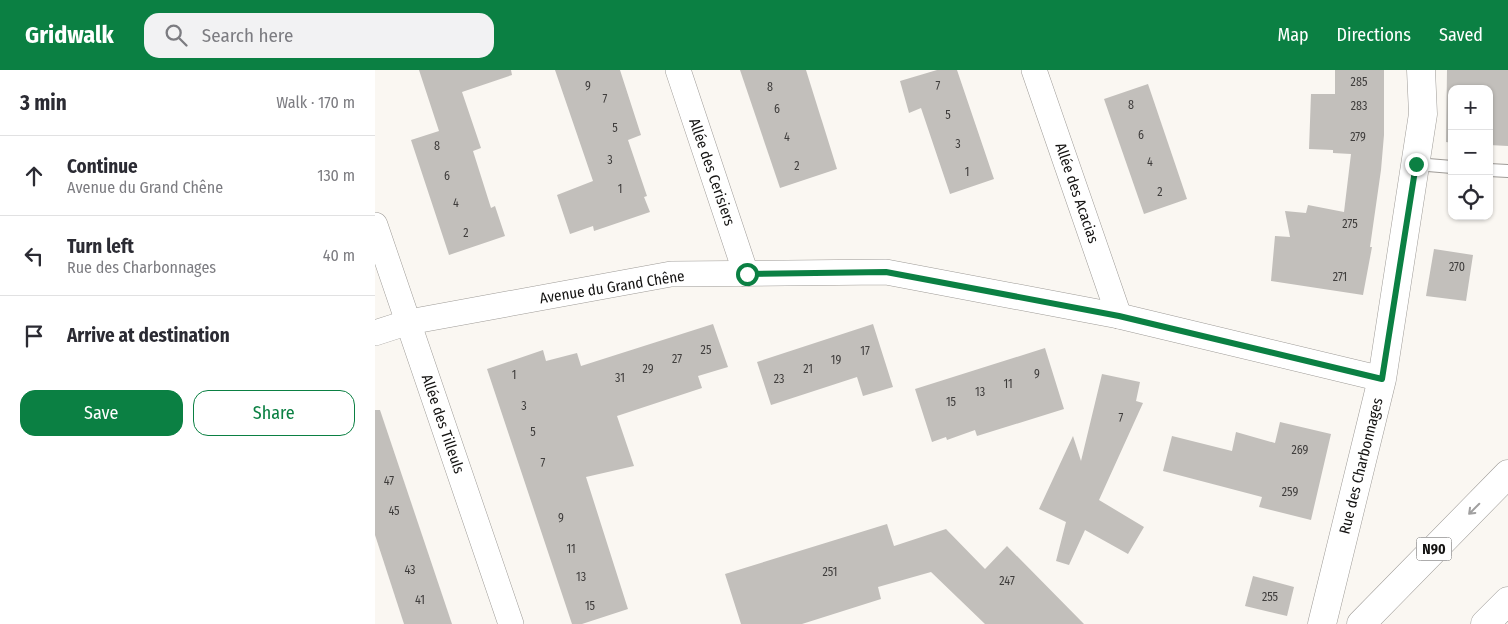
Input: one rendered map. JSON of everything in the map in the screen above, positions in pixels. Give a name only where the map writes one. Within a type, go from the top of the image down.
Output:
[{"type":"main road","name":"Rue des Charbonnages","points":[[1322,624],[1382,379],[1423,114],[1421,70]]},
{"type":"main road","name":"N90","points":[[1361,624],[1508,474]]},
{"type":"main road","points":[[1485,624],[1508,601]]},
{"type":"street","name":"Allée des Cerisiers","points":[[678,70],[747,274]]},
{"type":"street","name":"Allée des Acacias","points":[[1034,70],[1119,316]]},
{"type":"street","name":"Allée des Tilleuls","points":[[375,225],[511,624]]},
{"type":"street","name":"Avenue du Grand Chêne","points":[[375,333],[409,322],[671,274],[886,272],[1119,316],[1382,379]]},
{"type":"lane","points":[[1416,164],[1448,167]]},
{"type":"lane","points":[[1493,170],[1508,171]]},
{"type":"building","points":[[419,70],[511,70],[512,75],[462,92],[481,148],[473,151],[491,208],[495,206],[505,236],[449,255],[411,140],[439,131]]},
{"type":"building","points":[[555,70],[620,70],[641,135],[628,140],[647,196],[644,197],[650,212],[594,231],[593,226],[570,234],[557,195],[593,181]]},
{"type":"building","points":[[740,70],[806,70],[837,169],[780,188]]},
{"type":"building","points":[[937,70],[957,70],[994,179],[950,194],[921,108],[909,113],[900,81]]},
{"type":"building","points":[[1335,70],[1384,70],[1384,135],[1381,170],[1370,247],[1372,247],[1363,295],[1271,281],[1275,236],[1290,237],[1285,211],[1306,213],[1308,205],[1344,212],[1351,154],[1333,153],[1333,150],[1309,149],[1311,94],[1335,94]]},
{"type":"building","points":[[1447,70],[1508,70],[1508,146],[1493,145],[1493,85],[1448,85],[1448,142],[1446,142]]},
{"type":"building","points":[[1148,84],[1187,199],[1144,214],[1104,99]]},
{"type":"building","points":[[1434,249],[1473,255],[1466,301],[1426,296]]},
{"type":"building","points":[[713,324],[728,367],[698,376],[702,388],[617,416],[634,466],[586,477],[628,609],[582,624],[572,624],[487,369],[543,350],[546,361],[577,353],[581,366]]},
{"type":"building","points":[[873,324],[893,387],[863,396],[857,377],[771,405],[757,362]]},
{"type":"building","points":[[1045,348],[1064,409],[977,436],[975,430],[947,440],[946,437],[932,442],[915,389]]},
{"type":"building","points":[[1102,374],[1140,382],[1136,401],[1143,403],[1099,500],[1144,527],[1128,554],[1085,530],[1069,565],[1056,561],[1066,522],[1039,509],[1073,436],[1081,461]]},
{"type":"building","points":[[375,410],[380,410],[452,624],[404,624],[375,535]]},
{"type":"building","points":[[1280,422],[1331,434],[1311,520],[1259,507],[1262,497],[1163,471],[1172,436],[1232,451],[1236,432],[1275,443]]},
{"type":"building","points":[[887,524],[894,546],[946,529],[985,569],[1007,546],[1084,624],[985,624],[931,572],[878,587],[881,599],[802,624],[741,624],[725,574]]},
{"type":"building","points":[[1253,576],[1294,587],[1287,616],[1245,606]]},
{"type":"route","points":[[747,274],[886,272],[1119,316],[1382,379],[1416,164]]}]
